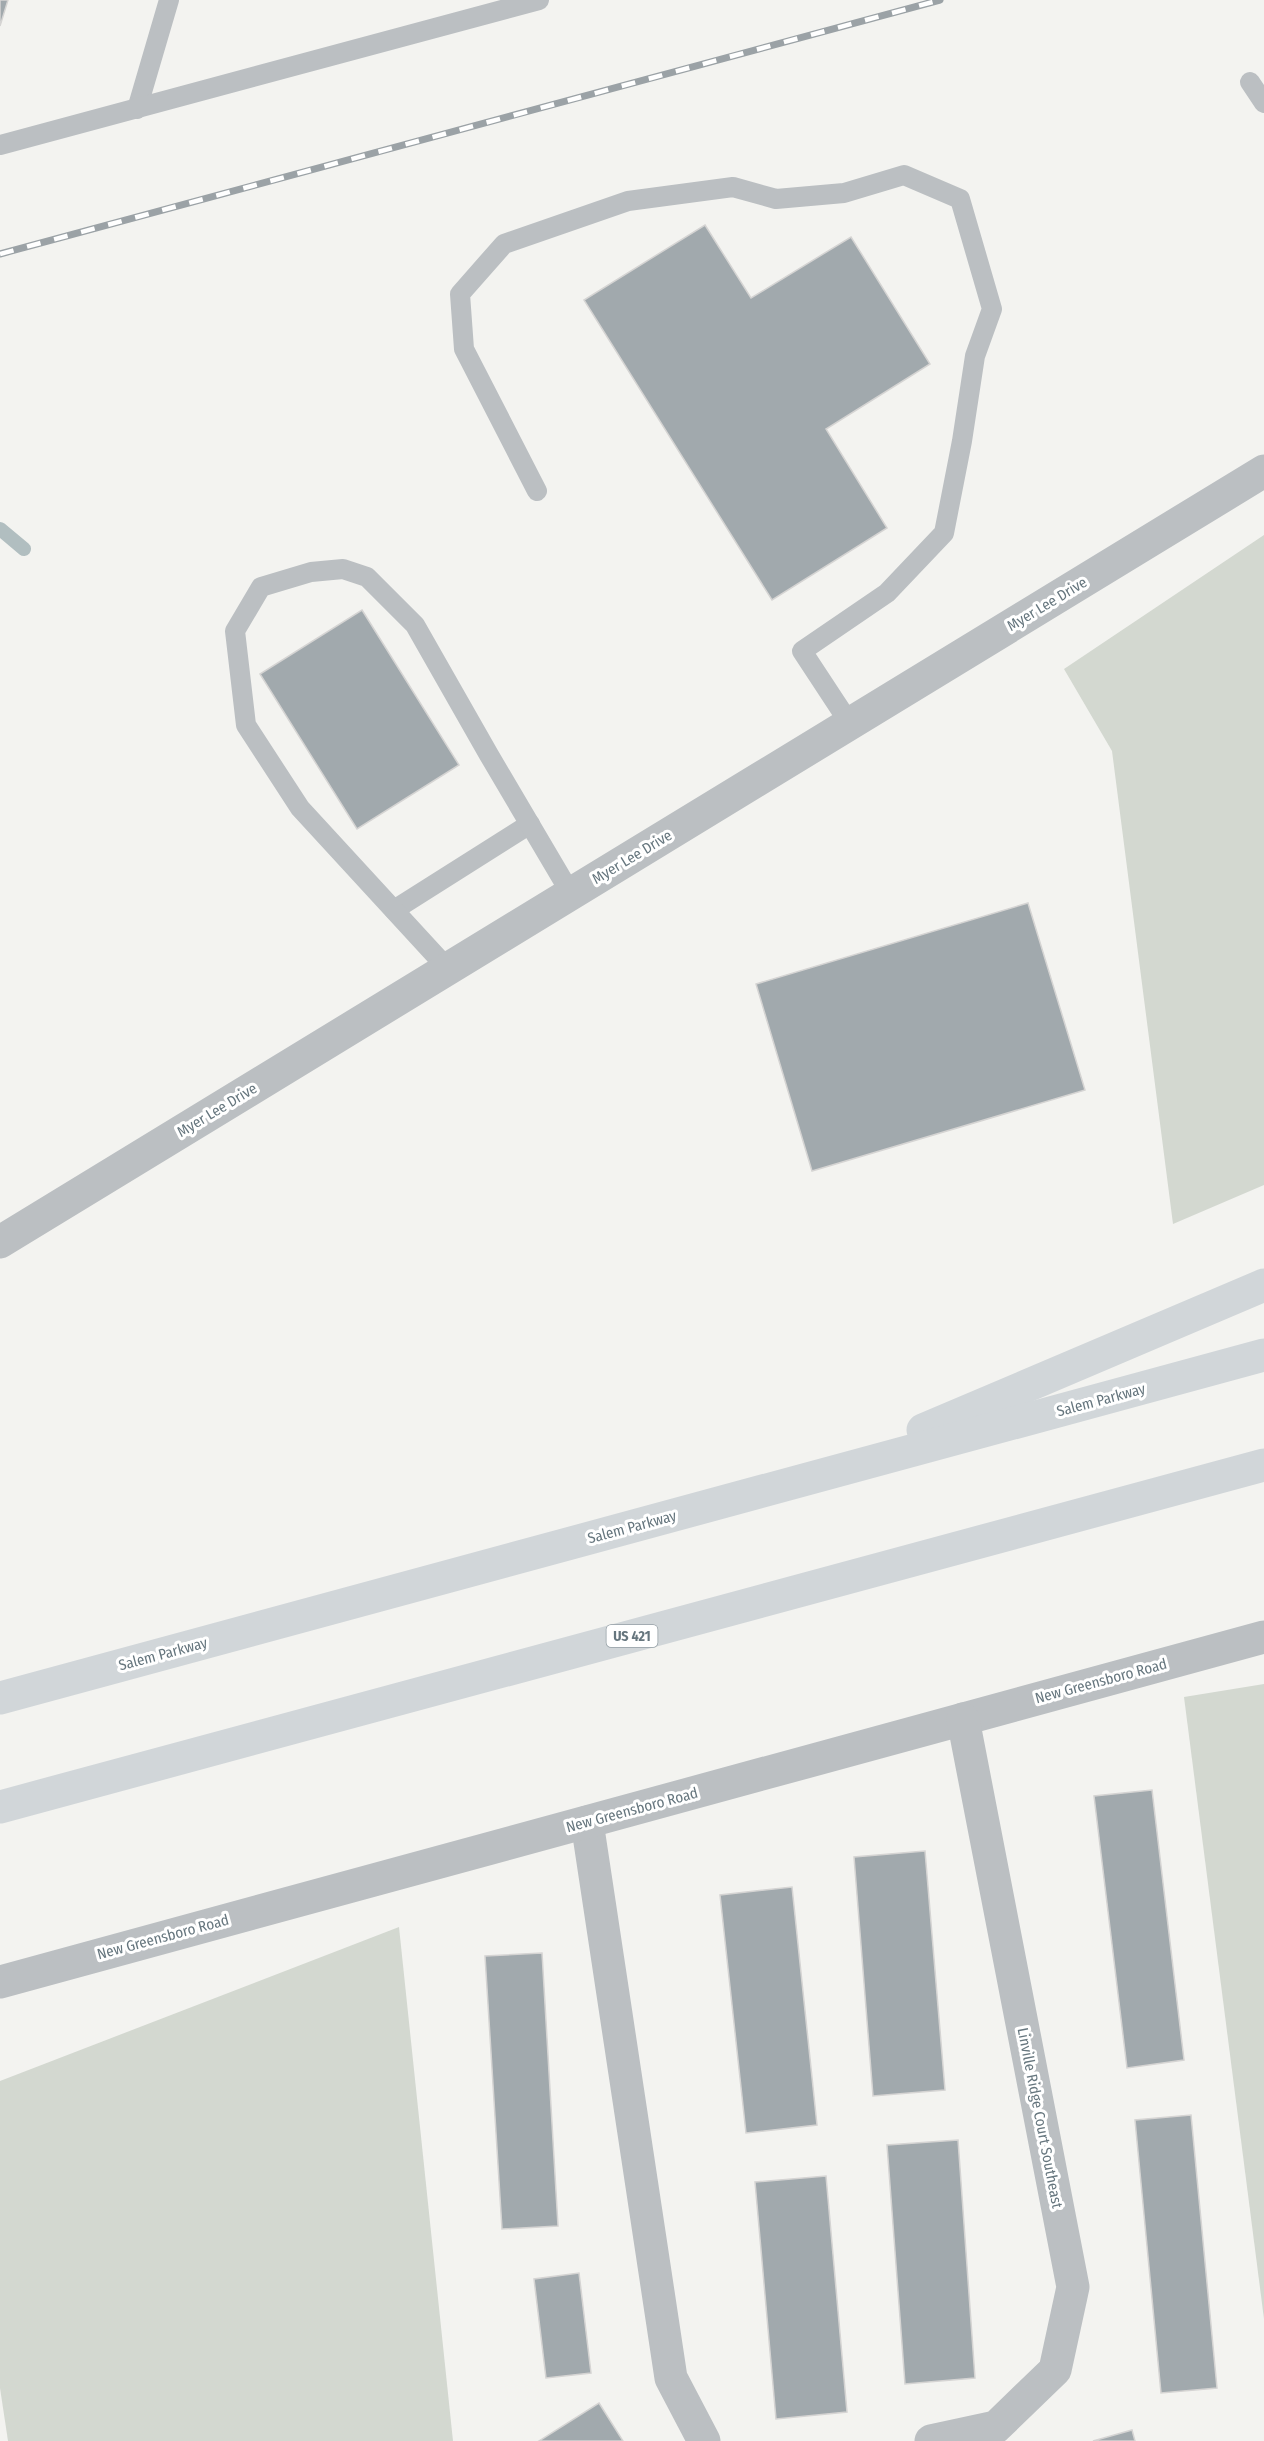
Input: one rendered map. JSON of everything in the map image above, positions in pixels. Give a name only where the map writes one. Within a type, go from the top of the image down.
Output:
[{"type":"highway","points":[[805,1480],[1264,1285]]},
{"type":"highway","name":"Salem Parkway","points":[[0,1698],[1264,1355]]},
{"type":"highway","name":"US 421","points":[[0,1807],[1264,1465]]},
{"type":"street","name":"Myer Lee Drive","points":[[0,1242],[1264,471]]},
{"type":"street","name":"New Greensboro Road","points":[[0,1982],[1264,1637]]},
{"type":"street","name":"Linville Ridge Court Southeast","points":[[931,2441],[996,2427],[1055,2370],[1073,2287],[963,1719]]},
{"type":"street","points":[[587,1822],[671,2378],[705,2441]]},
{"type":"lane","points":[[137,109],[169,0]]},
{"type":"lane","points":[[0,145],[539,0]]},
{"type":"lane","points":[[1250,82],[1264,103]]},
{"type":"lane","points":[[537,491],[464,349],[460,294],[504,243],[628,201],[733,188],[776,199],[844,193],[904,175],[960,199],[992,309],[975,356],[962,441],[944,533],[887,593],[802,651],[850,724]]},
{"type":"lane","points":[[448,969],[300,808],[246,725],[235,631],[261,586],[311,572],[343,569],[367,577],[415,625],[571,894]]},
{"type":"lane","points":[[394,910],[530,824]]},
{"type":"shaded area","points":[[1264,535],[1264,1185],[1173,1224],[1112,751],[1064,669]]},
{"type":"shaded area","points":[[1264,1684],[1264,2319],[1184,1697]]},
{"type":"shaded area","points":[[399,1927],[453,2441],[8,2441],[0,2388],[0,2081]]},
{"type":"building","points":[[0,0],[8,0],[0,26]]},
{"type":"building","points":[[705,225],[751,298],[851,237],[930,364],[826,429],[887,528],[772,600],[584,300]]},
{"type":"building","points":[[362,610],[459,765],[357,829],[260,674]]},
{"type":"building","points":[[1028,903],[1085,1090],[812,1171],[756,984]]},
{"type":"building","points":[[1152,1790],[1184,2060],[1127,2068],[1094,1796]]},
{"type":"building","points":[[925,1851],[945,2090],[873,2096],[854,1857]]},
{"type":"building","points":[[792,1887],[817,2125],[746,2133],[720,1895]]},
{"type":"building","points":[[542,1953],[558,2226],[502,2229],[485,1956]]},
{"type":"building","points":[[1191,2115],[1217,2388],[1161,2393],[1135,2120]]},
{"type":"building","points":[[958,2140],[975,2378],[905,2384],[887,2145]]},
{"type":"building","points":[[826,2176],[847,2412],[776,2419],[755,2182]]},
{"type":"building","points":[[579,2273],[591,2373],[546,2378],[534,2279]]},
{"type":"building","points":[[599,2403],[623,2441],[539,2441]]},
{"type":"building","points":[[1132,2430],[1135,2441],[1093,2441]]},
{"type":"waterway","points":[[0,529],[24,549]]},
{"type":"railway","points":[[0,254],[940,0]]}]
